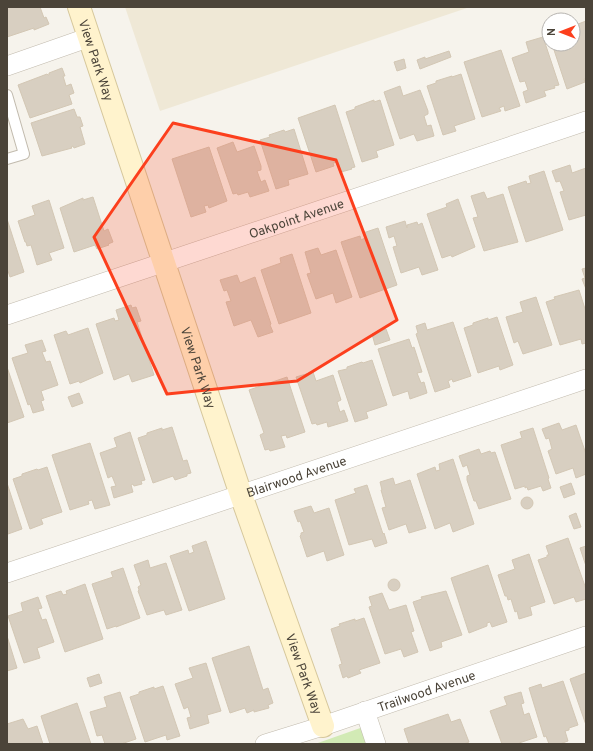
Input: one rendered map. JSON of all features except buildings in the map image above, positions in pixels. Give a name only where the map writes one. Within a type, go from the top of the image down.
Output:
[{"type":"street","name":"View Park Way","points":[[79,7],[241,496],[323,726]]},
{"type":"street","points":[[7,66],[90,37]]},
{"type":"street","name":"Oakpoint Avenue","points":[[7,315],[586,121]]},
{"type":"street","name":"Blairwood Avenue","points":[[7,573],[241,496],[586,379]]},
{"type":"street","name":"Trailwood Avenue","points":[[265,744],[323,726],[586,636]]},
{"type":"street","points":[[365,711],[376,744]]},
{"type":"lane","points":[[7,95],[24,154],[7,159]]},
{"type":"highlighted area","points":[[173,123],[336,160],[397,320],[297,381],[167,394],[94,237]]},
{"type":"shaded area","points":[[125,7],[470,7],[160,111]]},
{"type":"green space","points":[[366,726],[372,744],[315,744]]}]
